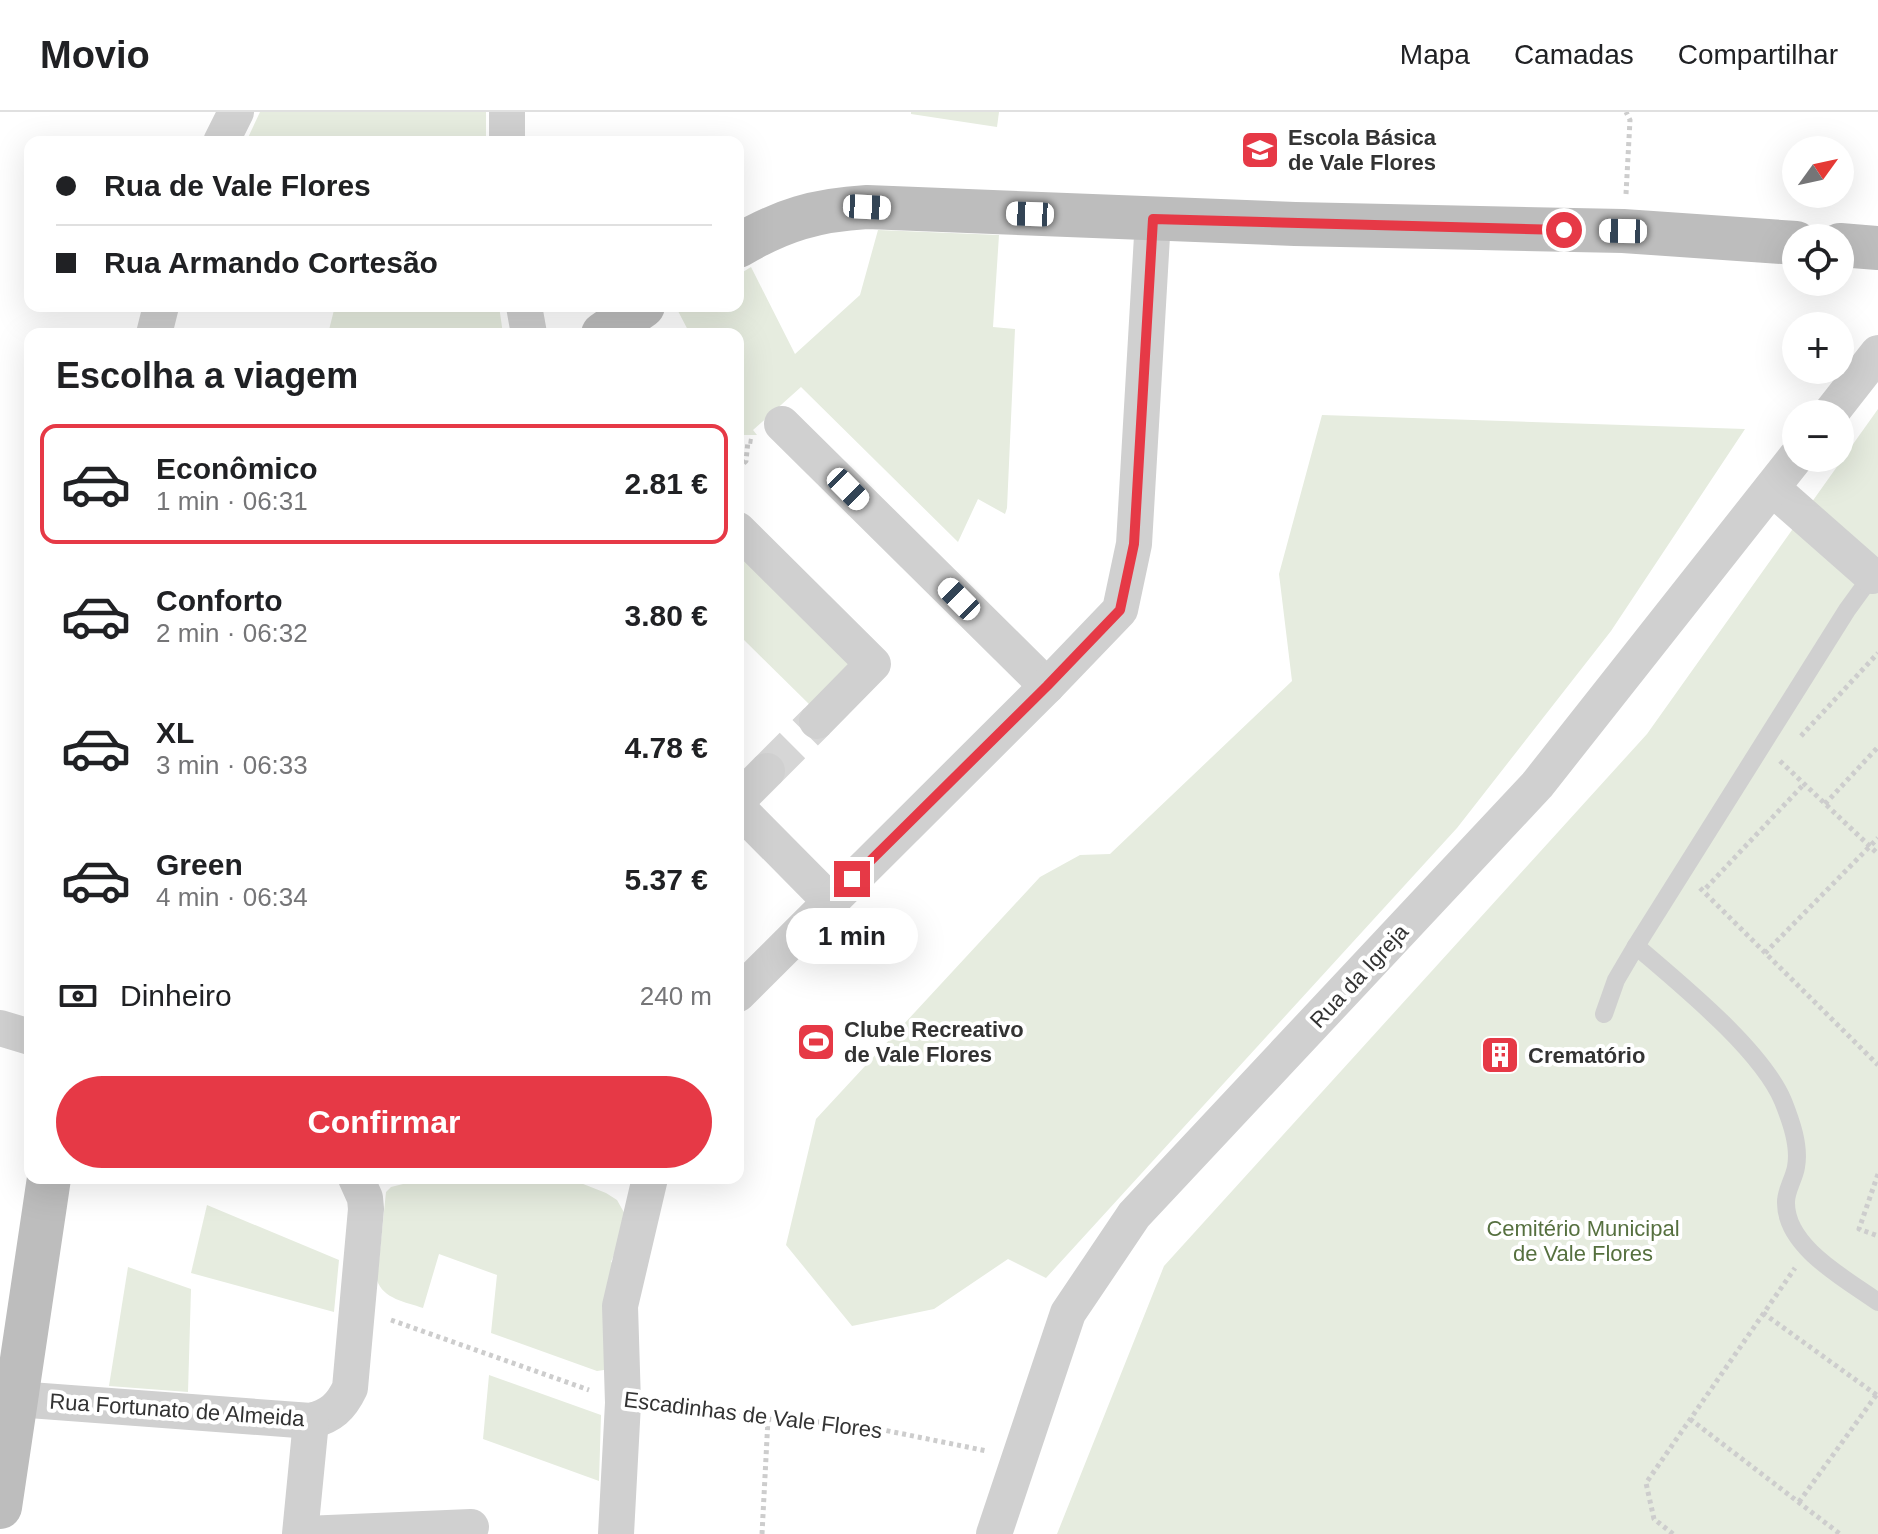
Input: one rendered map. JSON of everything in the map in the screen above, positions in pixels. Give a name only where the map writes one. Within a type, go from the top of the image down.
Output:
[{"type":"street","points":[[224,136],[236,112]]},
{"type":"street","points":[[507,112],[507,136]]},
{"type":"street","points":[[744,243],[789,220],[827,210],[867,207],[1153,219],[1623,231],[1782,242]]},
{"type":"street","points":[[744,988],[1120,610],[1134,544],[1153,219]]},
{"type":"street","points":[[1854,246],[1878,248]]},
{"type":"street","points":[[612,328],[634,312]]},
{"type":"street","points":[[1841,400],[1878,353]]},
{"type":"street","points":[[782,424],[1047,686]]},
{"type":"street","name":"Rua da Igreja","points":[[994,1534],[1068,1313],[1134,1215],[1537,785],[1784,472]]},
{"type":"street","points":[[1772,488],[1875,572]]},
{"type":"street","points":[[744,536],[873,664],[817,721]]},
{"type":"street","points":[[744,794],[767,771]]},
{"type":"street","points":[[744,814],[830,901]]},
{"type":"street","points":[[0,1028],[24,1035]]},
{"type":"street","points":[[0,1507],[16,1399],[12,1329],[48,1184]]},
{"type":"street","name":"Rua Fortunato de Almeida","points":[[16,1399],[311,1421],[326,1418],[336,1410],[350,1388],[366,1209],[359,1184]]},
{"type":"street","points":[[616,1534],[623,1403],[620,1306],[649,1184]]},
{"type":"street","points":[[311,1421],[303,1534],[471,1527]]},
{"type":"lane","points":[[1604,1014],[1616,980],[1682,870],[1875,572]]},
{"type":"lane","points":[[1636,946],[1729,1031],[1764,1070],[1782,1099],[1795,1139],[1796,1166],[1785,1200],[1788,1219],[1807,1251],[1878,1302]]},
{"type":"path","points":[[1626,112],[1630,120],[1629,147]]},
{"type":"path","points":[[1800,737],[1877,657]]},
{"type":"path","points":[[1762,744],[1878,854]]},
{"type":"path","points":[[1825,804],[1878,747]]},
{"type":"path","points":[[1778,760],[1789,748]]},
{"type":"path","points":[[1703,891],[1804,784]]},
{"type":"path","points":[[1765,953],[1878,838]]},
{"type":"path","points":[[1682,870],[1878,1065]]},
{"type":"path","points":[[1878,1174],[1859,1229],[1878,1236]]},
{"type":"path","points":[[1673,1534],[1654,1519],[1646,1483],[1807,1251]]},
{"type":"path","name":"Escadinhas de Vale Flores","points":[[356,1307],[623,1403],[768,1419],[854,1424],[972,1446],[1018,1460]]},
{"type":"path","points":[[1763,1313],[1878,1395],[1799,1502]]},
{"type":"path","points":[[762,1534],[768,1419]]},
{"type":"path","points":[[1690,1419],[1840,1534]]},
{"type":"green space","points":[[260,112],[486,112],[486,136],[249,136]]},
{"type":"green space","points":[[911,112],[999,112],[997,127]]},
{"type":"green space","points":[[878,230],[999,235],[993,327],[1015,329],[1007,508],[1005,514],[978,499],[958,542],[801,387],[753,430],[757,435],[744,435],[744,328],[687,328],[679,312],[744,312],[744,271],[751,267],[795,354],[860,295]]},
{"type":"green space","points":[[334,312],[500,312],[502,328],[330,328]]},
{"type":"green space","name":"Cemitério Municipal de Vale Flores","points":[[1878,409],[1878,1534],[1057,1534],[1164,1266],[1647,734],[1833,472],[1854,472],[1854,443]]},
{"type":"green space","points":[[1322,415],[1745,429],[1611,631],[1457,828],[1046,1278],[1008,1259],[934,1309],[852,1326],[786,1245],[816,1119],[1040,877],[1080,855],[1110,854],[1292,681],[1279,574]]},
{"type":"green space","points":[[744,552],[857,662],[813,708],[744,640]]},
{"type":"green space","points":[[403,1184],[583,1184],[617,1200],[626,1216],[611,1262],[620,1266],[608,1365],[604,1370],[597,1371],[491,1333],[497,1275],[439,1254],[423,1308],[384,1292],[377,1280],[386,1192]]},
{"type":"green space","points":[[207,1205],[339,1260],[334,1312],[191,1273]]},
{"type":"green space","points":[[128,1267],[191,1289],[188,1392],[109,1386]]},
{"type":"green space","points":[[489,1375],[601,1415],[599,1481],[483,1439]]},
{"type":"tunnel","points":[[767,771],[817,721]]},
{"type":"place","name":"Escola Básica de Vale Flores","points":[[1260,150]]},
{"type":"place","name":"Clube Recreativo de Vale Flores","points":[[816,1042]]},
{"type":"place","name":"Crematório","points":[[1500,1055]]},
{"type":"route","points":[[852,879],[1120,610],[1134,544],[1153,219],[1564,230]]}]
